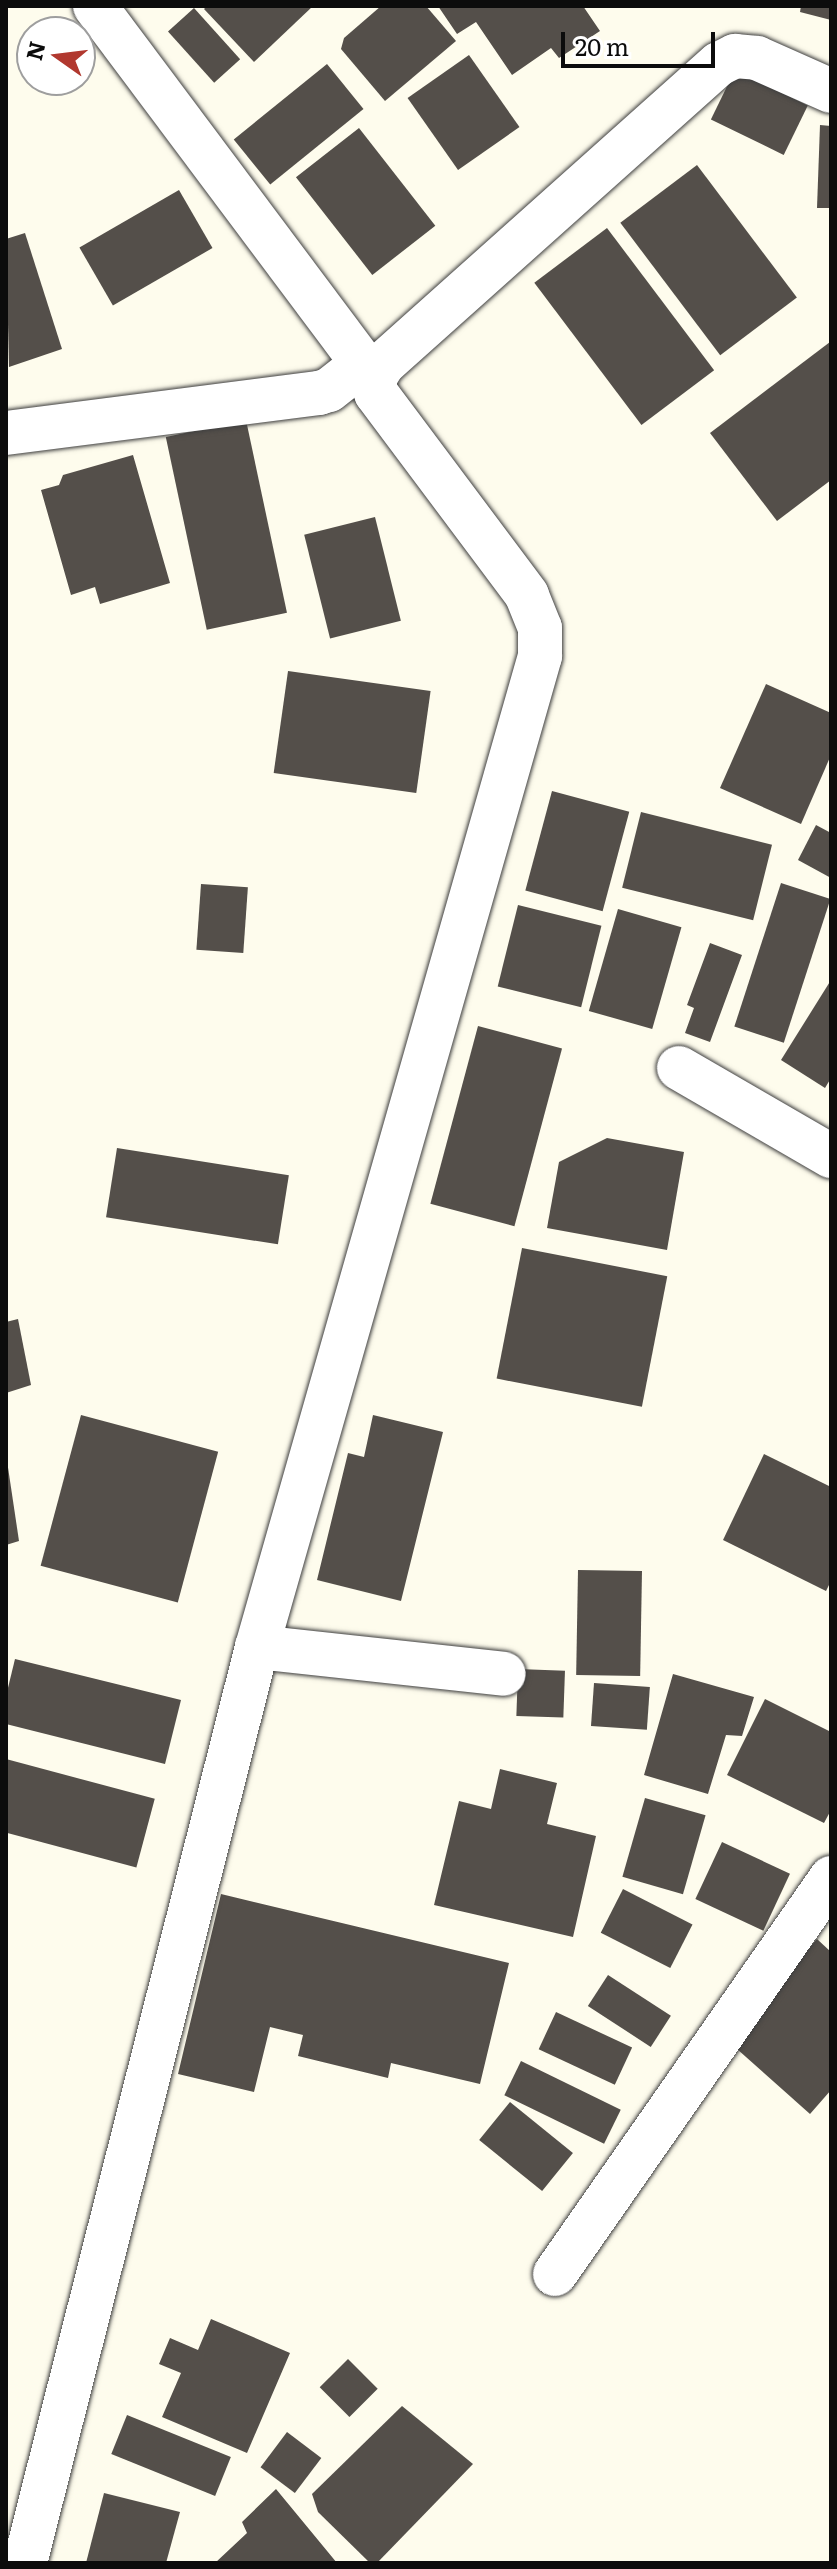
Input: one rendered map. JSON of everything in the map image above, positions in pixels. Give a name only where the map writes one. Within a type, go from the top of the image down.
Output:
[{"type":"street","points":[[25,2563],[257,1647],[540,656],[540,628],[527,595],[376,393],[368,371],[95,6]]},
{"type":"street","points":[[6,433],[329,390],[383,364],[719,64],[735,56],[757,58],[831,91]]},
{"type":"street","points":[[679,1068],[831,1156]]},
{"type":"street","points":[[257,1647],[504,1674]]},
{"type":"street","points":[[555,2274],[831,1878]]},
{"type":"building","points":[[207,6],[313,6],[254,62],[204,9]]},
{"type":"building","points":[[381,6],[426,6],[456,41],[385,101],[341,49],[344,38]]},
{"type":"building","points":[[438,6],[583,6],[600,31],[559,58],[551,48],[512,75],[476,22],[457,34]]},
{"type":"building","points":[[801,6],[831,6],[831,20],[800,12]]},
{"type":"building","points":[[194,8],[240,59],[214,83],[168,31]]},
{"type":"building","points":[[469,55],[519,127],[458,170],[408,98]]},
{"type":"building","points":[[327,64],[364,109],[270,185],[234,140]]},
{"type":"building","points":[[735,70],[808,106],[784,155],[711,119]]},
{"type":"building","points":[[820,125],[831,126],[831,208],[817,208]]},
{"type":"building","points":[[359,128],[435,226],[372,275],[296,177]]},
{"type":"building","points":[[697,165],[797,298],[720,355],[620,223]]},
{"type":"building","points":[[179,190],[213,248],[113,306],[79,248]]},
{"type":"building","points":[[607,228],[714,370],[641,425],[534,283]]},
{"type":"building","points":[[25,233],[62,349],[9,367],[6,239]]},
{"type":"building","points":[[830,342],[831,480],[777,521],[710,433]]},
{"type":"building","points":[[246,420],[287,613],[207,630],[166,437]]},
{"type":"building","points":[[133,455],[170,583],[100,604],[95,587],[71,595],[41,490],[59,485],[63,475]]},
{"type":"building","points":[[375,517],[401,621],[330,638],[304,535]]},
{"type":"building","points":[[288,671],[431,691],[416,793],[274,773]]},
{"type":"building","points":[[766,684],[831,713],[831,755],[801,824],[720,788]]},
{"type":"building","points":[[552,791],[629,812],[603,911],[525,890]]},
{"type":"building","points":[[641,812],[772,845],[753,920],[622,888]]},
{"type":"building","points":[[816,825],[831,833],[831,878],[798,860]]},
{"type":"building","points":[[781,883],[830,899],[784,1043],[734,1027]]},
{"type":"building","points":[[201,884],[248,887],[243,953],[196,950]]},
{"type":"building","points":[[518,905],[601,926],[581,1007],[498,987]]},
{"type":"building","points":[[618,909],[681,927],[652,1029],[589,1011]]},
{"type":"building","points":[[710,943],[742,955],[710,1042],[685,1033],[694,1008],[687,1005]]},
{"type":"building","points":[[831,980],[831,1078],[825,1088],[781,1060]]},
{"type":"building","points":[[478,1026],[562,1049],[514,1226],[430,1204]]},
{"type":"building","points":[[607,1138],[684,1152],[667,1250],[547,1228],[559,1162]]},
{"type":"building","points":[[117,1148],[289,1175],[278,1244],[106,1217]]},
{"type":"building","points":[[522,1248],[667,1276],[642,1407],[497,1379]]},
{"type":"building","points":[[18,1319],[31,1385],[6,1393],[6,1322]]},
{"type":"building","points":[[81,1415],[218,1452],[178,1602],[41,1566]]},
{"type":"building","points":[[373,1415],[443,1432],[401,1601],[317,1580],[348,1453],[364,1457]]},
{"type":"building","points":[[6,1454],[19,1541],[6,1545]]},
{"type":"building","points":[[764,1454],[831,1487],[831,1581],[826,1591],[723,1540]]},
{"type":"building","points":[[578,1570],[642,1571],[640,1676],[576,1675]]},
{"type":"building","points":[[15,1659],[181,1700],[165,1764],[6,1724],[6,1696]]},
{"type":"building","points":[[518,1669],[565,1671],[563,1718],[516,1716]]},
{"type":"building","points":[[673,1674],[754,1697],[742,1736],[726,1735],[708,1794],[644,1775]]},
{"type":"building","points":[[594,1683],[650,1687],[647,1730],[591,1726]]},
{"type":"building","points":[[765,1699],[831,1732],[831,1810],[824,1823],[727,1775]]},
{"type":"building","points":[[6,1759],[155,1799],[136,1867],[6,1833]]},
{"type":"building","points":[[500,1769],[557,1783],[547,1824],[596,1836],[573,1937],[434,1905],[459,1801],[491,1809]]},
{"type":"building","points":[[645,1798],[706,1815],[683,1894],[622,1877]]},
{"type":"building","points":[[722,1842],[790,1874],[763,1931],[695,1899]]},
{"type":"building","points":[[623,1889],[692,1924],[670,1968],[601,1933]]},
{"type":"building","points":[[221,1894],[509,1963],[480,2084],[391,2063],[388,2078],[298,2056],[303,2035],[270,2027],[254,2092],[178,2074]]},
{"type":"building","points":[[817,1939],[831,1952],[831,2090],[810,2114],[728,2041]]},
{"type":"building","points":[[608,1975],[671,2016],[651,2047],[588,2006]]},
{"type":"building","points":[[556,2012],[632,2047],[615,2085],[539,2049]]},
{"type":"building","points":[[521,2061],[621,2110],[604,2144],[504,2095]]},
{"type":"building","points":[[510,2102],[573,2153],[542,2191],[479,2140]]},
{"type":"building","points":[[211,2319],[290,2353],[247,2453],[162,2417],[181,2373],[159,2364],[170,2338],[198,2350]]},
{"type":"building","points":[[348,2359],[378,2389],[349,2417],[320,2387]]},
{"type":"building","points":[[402,2406],[473,2464],[377,2563],[370,2563],[318,2512],[312,2494]]},
{"type":"building","points":[[127,2415],[231,2457],[215,2496],[111,2454]]},
{"type":"building","points":[[287,2432],[321,2458],[295,2493],[261,2467]]},
{"type":"building","points":[[276,2489],[337,2563],[215,2563],[247,2533],[242,2522]]},
{"type":"building","points":[[104,2493],[180,2512],[166,2563],[86,2563]]}]
